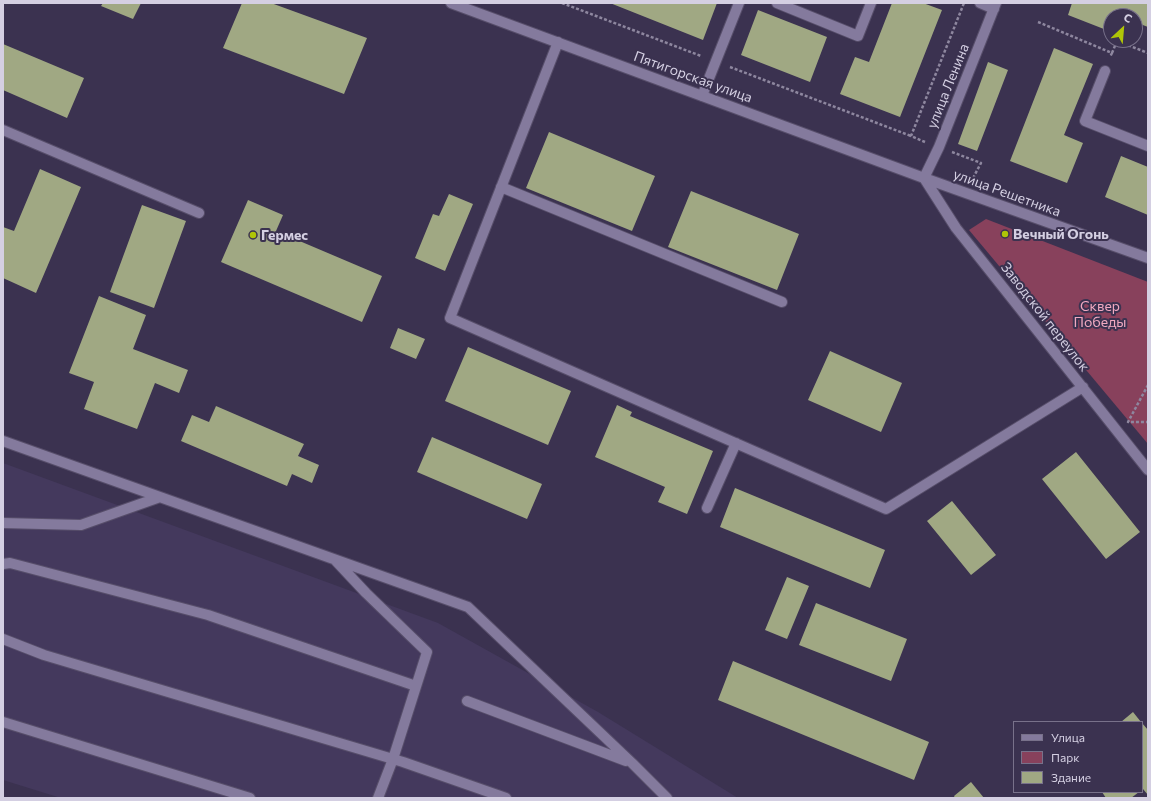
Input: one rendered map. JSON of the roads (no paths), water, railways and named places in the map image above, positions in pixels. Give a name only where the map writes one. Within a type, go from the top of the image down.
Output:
[{"type":"street","name":"Пятигорская улица","points":[[451,3],[924,178]]},
{"type":"street","points":[[702,96],[739,3]]},
{"type":"street","points":[[777,3],[858,36],[871,3]]},
{"type":"street","points":[[980,3],[995,6]]},
{"type":"street","name":"улица Ленина","points":[[924,178],[939,147],[995,6]]},
{"type":"street","points":[[558,42],[450,318],[886,509],[1083,388]]},
{"type":"street","points":[[1105,71],[1085,121],[1148,146]]},
{"type":"street","points":[[3,130],[199,213]]},
{"type":"street","name":"улица Решетника","points":[[924,178],[1148,258]]},
{"type":"street","name":"Заводской переулок","points":[[924,178],[956,228],[1148,470]]},
{"type":"street","points":[[501,187],[782,302]]},
{"type":"street","points":[[3,441],[468,607],[667,798]]},
{"type":"street","points":[[707,508],[736,443]]},
{"type":"street","points":[[3,524],[81,525],[160,497]]},
{"type":"street","points":[[334,559],[366,593],[427,652],[393,759],[378,798]]},
{"type":"street","points":[[3,564],[10,563],[208,615],[416,686]]},
{"type":"street","points":[[3,639],[44,655],[393,759],[506,798]]},
{"type":"street","points":[[467,702],[632,763]]},
{"type":"street","points":[[3,722],[250,798]]},
{"type":"place","name":"Вечный Огонь","points":[[1005,234]]},
{"type":"place","name":"Гермес","points":[[253,235]]},
{"type":"park label","name":"Сквер Победы","points":[[1100,314]]}]
